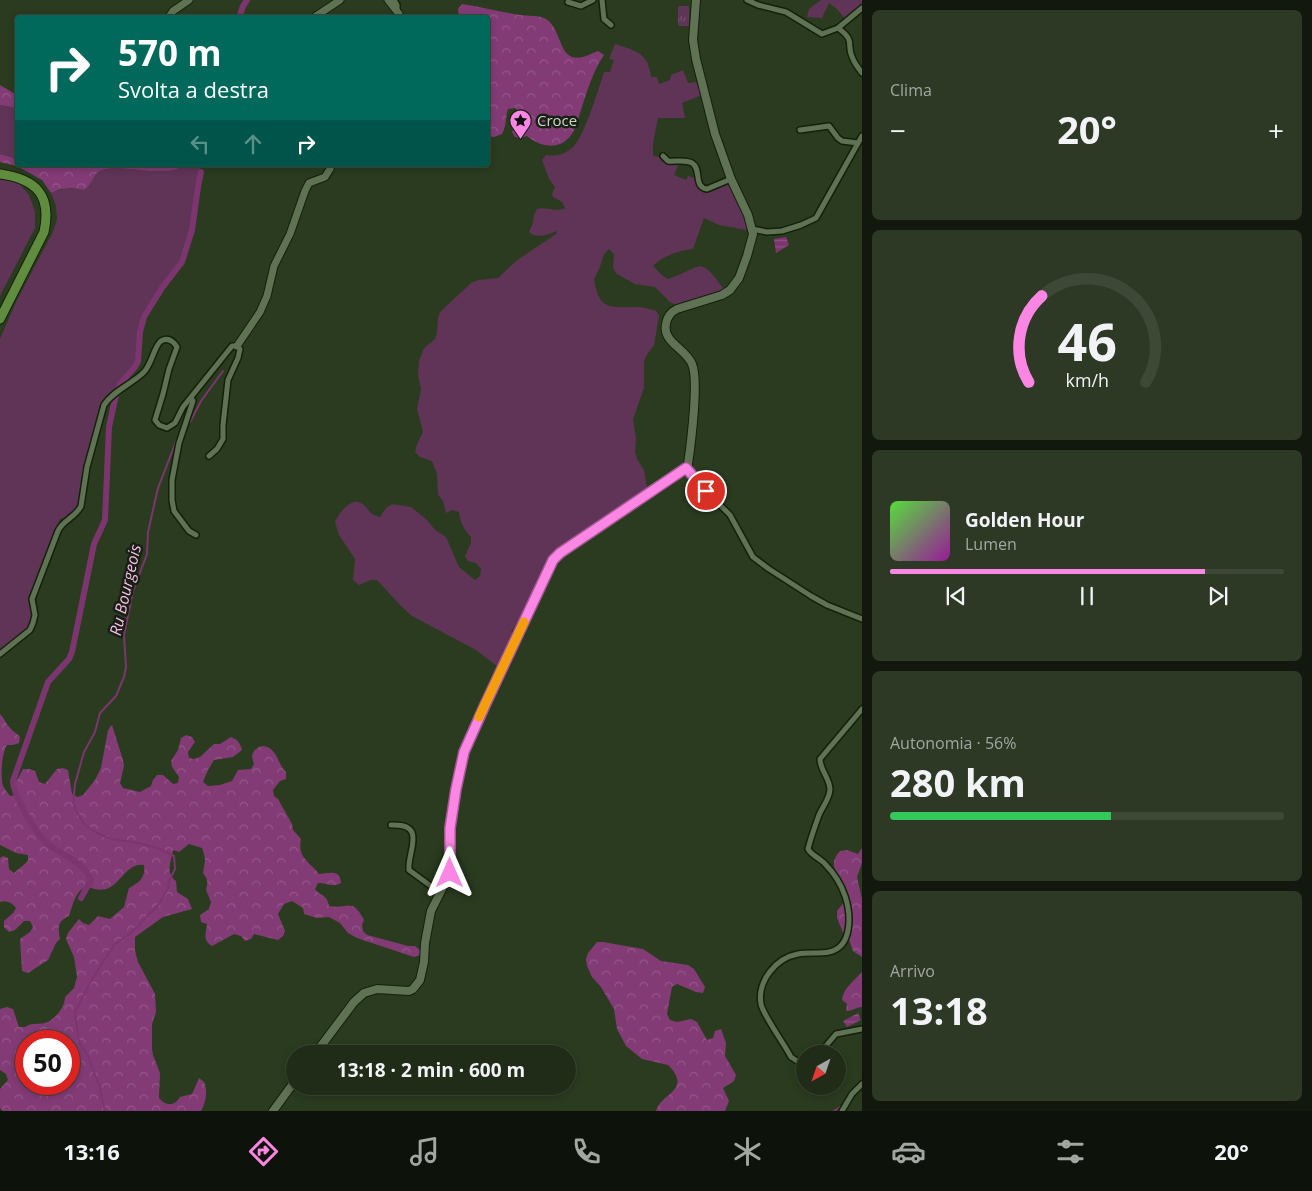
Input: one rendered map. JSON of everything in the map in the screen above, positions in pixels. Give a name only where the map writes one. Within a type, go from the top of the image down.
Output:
[{"type":"main road","points":[[322,1045],[354,1002],[364,994],[377,989],[408,991],[418,984],[424,962],[424,943],[431,911],[450,873],[450,828],[464,752],[549,568],[560,553],[686,468],[689,456],[696,380],[693,364],[686,354],[669,339],[665,326],[670,314],[677,309],[722,295],[730,290],[739,278],[752,239],[752,229],[748,215],[731,179],[715,134],[694,51],[693,24],[696,0]]},
{"type":"main road","points":[[0,319],[44,232],[47,218],[45,204],[38,190],[28,181],[14,175],[4,174]]},
{"type":"main road","points":[[273,1111],[286,1093]]},
{"type":"street","points":[[170,15],[189,0]]},
{"type":"street","points":[[318,15],[340,0]]},
{"type":"street","points":[[388,0],[398,14]]},
{"type":"street","points":[[394,0],[397,4],[398,14]]},
{"type":"street","points":[[568,2],[581,6],[593,0]]},
{"type":"street","points":[[602,0],[604,19],[611,25]]},
{"type":"street","points":[[747,0],[786,12],[822,34],[838,28],[862,8]]},
{"type":"street","points":[[838,28],[851,41],[850,50],[853,59],[862,73]]},
{"type":"street","points":[[800,130],[829,126],[838,138],[858,143]]},
{"type":"street","points":[[752,229],[767,232],[782,231],[816,218],[862,136]]},
{"type":"street","points":[[664,156],[668,160],[685,161],[692,164],[700,185],[704,189],[731,179]]},
{"type":"street","points":[[0,654],[30,630],[34,623],[35,615],[32,599],[35,590],[61,524],[79,511],[81,506],[87,467],[102,410],[109,398],[145,371],[152,361],[160,342],[168,339],[174,342],[177,347],[155,420],[159,425],[167,428],[175,423],[179,412],[232,346],[237,346],[260,312],[274,266],[290,234],[305,191],[309,183],[325,177],[330,167]]},
{"type":"street","points":[[209,456],[216,450],[223,439],[225,394],[230,373],[240,349],[237,346]]},
{"type":"street","points":[[191,398],[193,401],[179,443],[172,480],[172,500],[174,511],[188,531],[196,535]]},
{"type":"street","points":[[686,468],[697,482],[730,515],[754,557],[811,596],[862,619]]},
{"type":"street","points":[[796,1061],[761,1005],[761,990],[763,980],[776,966],[792,955],[834,950],[844,940],[848,932],[850,917],[848,905],[840,885],[824,862],[808,849],[820,813],[828,799],[830,789],[820,766],[820,759],[862,709]]},
{"type":"street","points":[[391,825],[399,824],[412,833],[414,840],[408,864],[409,870],[439,892]]},
{"type":"street","points":[[826,1045],[836,1034],[862,1028]]},
{"type":"street","points":[[842,1111],[852,1094],[862,1084]]},
{"type":"green space","points":[[821,0],[862,0],[862,5],[845,19],[829,3],[822,18],[807,17],[809,9]]},
{"type":"green space","points":[[462,4],[513,14],[537,16],[551,23],[564,50],[572,57],[582,57],[598,51],[604,55],[591,81],[575,129],[566,140],[550,146],[538,143],[527,136],[515,137],[512,132],[514,129],[523,128],[526,118],[515,108],[508,109],[505,128],[502,134],[490,136],[490,15],[459,15],[458,9]]},
{"type":"green space","points":[[678,6],[689,6],[689,26],[678,26]]},
{"type":"green space","points":[[615,44],[635,51],[644,57],[651,77],[657,77],[659,84],[670,80],[671,75],[683,70],[688,83],[696,82],[702,95],[682,103],[685,118],[658,118],[653,143],[653,156],[660,157],[662,162],[679,163],[674,175],[686,180],[688,176],[695,178],[699,190],[730,183],[746,221],[747,230],[719,225],[704,218],[693,249],[672,254],[661,259],[653,266],[668,279],[694,268],[704,267],[723,288],[723,291],[676,305],[670,302],[655,287],[635,284],[617,274],[613,268],[614,254],[609,249],[604,254],[594,279],[599,297],[603,302],[613,307],[649,309],[656,311],[659,316],[654,345],[644,362],[644,388],[633,419],[636,439],[635,452],[644,470],[647,488],[605,520],[554,554],[529,604],[511,632],[515,635],[498,667],[476,650],[412,616],[377,580],[371,580],[359,585],[353,580],[355,559],[339,535],[335,522],[347,506],[356,502],[365,506],[372,514],[380,517],[386,508],[392,504],[411,507],[427,520],[435,530],[446,537],[459,567],[475,580],[480,576],[481,569],[476,563],[468,561],[465,556],[471,543],[471,537],[463,526],[459,512],[452,510],[446,513],[443,501],[438,495],[437,474],[432,461],[420,457],[415,452],[423,432],[417,409],[421,389],[418,375],[419,361],[424,348],[435,339],[440,312],[471,283],[478,280],[498,278],[516,261],[556,234],[557,231],[539,236],[529,232],[537,209],[558,210],[565,208],[562,202],[553,197],[552,194],[555,187],[549,179],[542,160],[546,155],[554,156],[565,153],[578,141],[591,111],[604,72],[610,72],[614,60],[609,59]]},
{"type":"green space","points":[[0,85],[15,94],[15,108],[0,105]]},
{"type":"green space","points":[[0,105],[15,108],[15,158],[0,154]]},
{"type":"green space","points":[[0,154],[15,158],[15,166],[0,162]]},
{"type":"green space","points":[[19,167],[180,167],[167,171],[121,168],[102,170],[84,190],[71,188],[51,193],[42,180]]},
{"type":"green space","points":[[180,167],[201,167],[193,216],[182,260],[144,314],[138,334],[137,363],[114,390],[104,398],[100,405],[77,508],[70,516],[60,519],[56,527],[29,598],[32,614],[27,630],[0,652],[0,339],[16,302],[53,232],[57,219],[56,206],[51,193],[67,188],[84,190],[99,172],[111,168],[156,171]]},
{"type":"green space","points":[[0,178],[18,182],[29,195],[35,212],[35,228],[0,296]]},
{"type":"green space","points":[[0,714],[12,731],[20,737],[19,743],[7,745],[3,759],[2,782],[10,796],[16,795],[16,782],[23,769],[35,771],[39,782],[45,784],[57,769],[63,768],[68,770],[72,794],[77,797],[83,795],[95,780],[101,768],[108,730],[112,725],[124,766],[120,783],[123,788],[140,792],[151,786],[157,775],[163,775],[173,784],[178,783],[179,777],[172,767],[171,761],[178,750],[181,738],[186,735],[192,737],[195,742],[188,752],[189,758],[194,759],[200,757],[214,744],[220,744],[231,737],[238,742],[242,750],[233,757],[214,760],[203,782],[208,786],[232,781],[238,770],[251,769],[254,764],[252,754],[257,748],[268,747],[286,772],[286,779],[280,781],[273,790],[274,796],[278,799],[292,824],[293,830],[301,839],[301,851],[305,859],[319,874],[334,873],[340,879],[341,883],[338,884],[318,883],[315,889],[325,897],[329,906],[352,906],[356,908],[364,920],[362,925],[363,931],[367,935],[408,946],[415,946],[420,950],[420,955],[414,957],[357,938],[348,933],[340,923],[329,917],[317,918],[304,914],[303,908],[292,901],[284,904],[278,914],[285,931],[278,940],[254,934],[251,939],[245,941],[241,936],[234,934],[212,946],[206,939],[207,924],[201,922],[200,915],[209,909],[211,902],[206,890],[207,879],[203,873],[204,854],[202,848],[189,844],[179,852],[173,850],[170,871],[176,881],[177,892],[188,899],[192,909],[163,917],[135,937],[135,951],[138,962],[155,994],[156,1012],[152,1024],[152,1049],[160,1073],[159,1098],[164,1103],[173,1104],[180,1097],[192,1094],[199,1078],[204,1082],[206,1089],[201,1111],[3,1111],[0,1108],[0,1089],[8,1080],[6,1074],[0,1070],[0,1009],[7,1007],[13,1009],[19,1027],[45,1023],[56,1016],[65,1001],[65,997],[74,988],[77,977],[74,957],[66,939],[68,933],[79,919],[89,925],[98,916],[110,919],[124,907],[129,888],[141,879],[144,873],[144,865],[136,866],[129,869],[113,886],[106,889],[98,890],[87,886],[83,888],[75,899],[69,916],[60,923],[60,939],[48,960],[28,973],[22,971],[20,939],[30,932],[33,927],[30,921],[24,921],[15,930],[9,932],[4,927],[4,921],[16,908],[9,902],[0,902],[0,858],[3,856],[8,858],[9,869],[14,873],[28,861],[28,855],[16,853],[0,845]]},
{"type":"green space","points":[[862,848],[862,863],[857,877],[862,899],[862,957],[853,951],[837,918],[837,911],[848,897],[834,867],[834,861],[840,851],[847,850],[858,854]]},
{"type":"green space","points":[[597,942],[643,949],[661,961],[688,965],[694,969],[705,987],[703,993],[677,984],[672,987],[667,1014],[670,1020],[677,1022],[691,1019],[697,1022],[707,1040],[713,1038],[715,1031],[721,1029],[726,1043],[725,1056],[736,1075],[734,1081],[723,1088],[729,1101],[725,1111],[656,1111],[659,1105],[677,1086],[675,1073],[668,1065],[642,1059],[626,1046],[617,1029],[614,1009],[601,987],[592,977],[587,966],[586,959],[588,953]]},
{"type":"green space","points":[[862,972],[862,1007],[846,1011],[847,1004],[842,1000],[844,992]]},
{"type":"shaded area","points":[[786,237],[789,245],[776,253],[774,239]]},
{"type":"shaded area","points":[[858,1013],[861,1020],[847,1027],[843,1021]]},
{"type":"waterway","points":[[240,15],[247,0]]},
{"type":"waterway","points":[[81,898],[91,880],[88,874],[78,864],[49,845],[38,833],[21,806],[13,781],[48,682],[69,659],[72,652],[94,544],[105,520],[109,427],[115,399],[120,384],[138,361],[140,332],[144,317],[162,288],[182,262],[192,230],[201,172]]},
{"type":"waterway","name":"Ru Bourgeois","points":[[190,422],[201,401],[223,371]]},
{"type":"waterway","name":"Ru Bourgeois","points":[[105,1111],[99,1085],[87,1054],[79,1042],[75,1012],[91,981],[114,945],[132,932],[159,904],[168,888],[175,869],[174,856],[160,849],[135,842],[111,839],[97,833],[85,825],[76,811],[73,802],[75,784],[84,752],[95,732],[100,713],[116,696],[124,677],[126,667],[124,635],[133,591],[147,554],[148,532],[158,488],[177,439]]},
{"type":"waterway","points":[[834,1111],[845,1104]]},
{"type":"slow traffic","points":[[479,717],[524,622]]},
{"type":"place","name":"Croce","points":[[521,140]]},
{"type":"route","points":[[450,873],[450,828],[464,752],[553,560],[560,553],[686,468],[706,491]]}]
